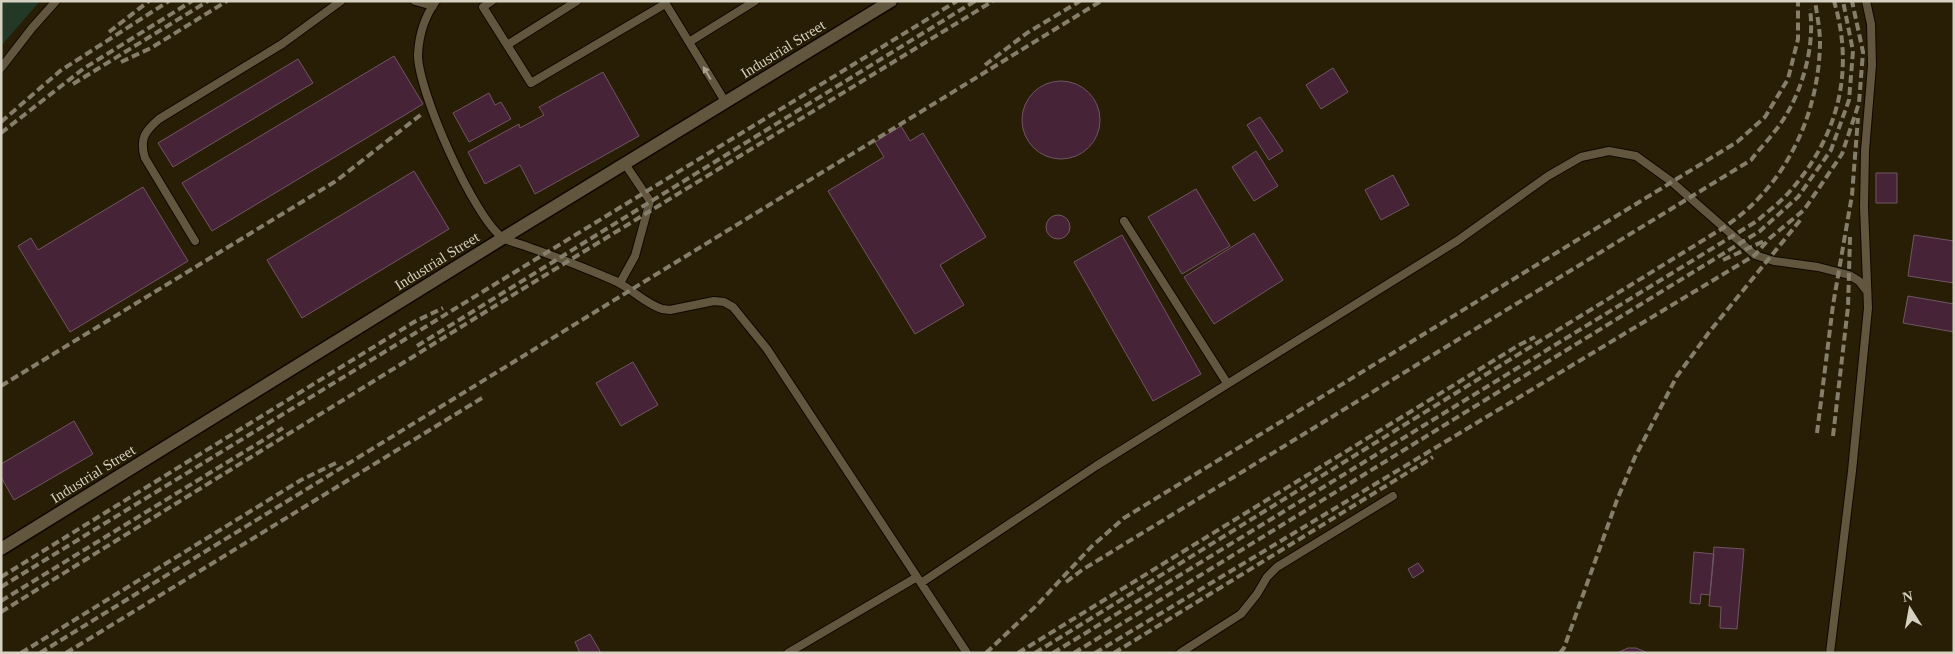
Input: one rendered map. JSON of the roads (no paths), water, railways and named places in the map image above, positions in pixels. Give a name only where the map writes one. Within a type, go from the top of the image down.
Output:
[{"type":"street","name":"Industrial Street","points":[[1,549],[503,238],[891,1]]},
{"type":"lane","points":[[1,68],[56,1]]},
{"type":"lane","points":[[195,240],[145,158],[141,147],[143,137],[159,119],[282,44],[341,1]]},
{"type":"lane","points":[[415,1],[434,4],[424,23],[420,37],[418,55],[420,74],[432,110],[462,180],[485,218],[503,238],[620,283],[662,309],[670,310],[714,301],[724,302],[733,307],[767,348],[966,653]]},
{"type":"lane","points":[[492,1],[483,7],[531,83],[665,3],[726,103]]},
{"type":"lane","points":[[507,45],[577,1]]},
{"type":"lane","points":[[689,42],[755,1]]},
{"type":"lane","points":[[1830,653],[1852,471],[1868,302],[1866,290],[1864,170],[1872,65],[1871,24],[1866,1]]},
{"type":"lane","points":[[788,653],[918,580],[1227,383],[1457,241],[1574,160],[1609,150],[1636,156],[1656,169],[1755,255],[1774,261],[1818,267],[1849,275],[1859,281],[1866,290]]},
{"type":"lane","points":[[620,283],[635,256],[650,201],[626,164]]},
{"type":"lane","points":[[1124,221],[1227,383]]},
{"type":"lane","points":[[1180,653],[1241,614],[1267,577],[1277,567],[1393,496]]},
{"type":"railway","points":[[109,32],[149,1]]},
{"type":"railway","points":[[1,122],[60,71],[169,1]]},
{"type":"railway","points":[[1,133],[83,69],[192,1]]},
{"type":"railway","points":[[73,84],[208,1]]},
{"type":"railway","points":[[121,62],[151,48],[227,1]]},
{"type":"railway","points":[[1,587],[957,1]]},
{"type":"railway","points":[[417,346],[975,1]]},
{"type":"railway","points":[[1,612],[490,309],[993,1]]},
{"type":"railway","points":[[985,65],[1027,33],[1080,1]]},
{"type":"railway","points":[[40,653],[1101,1]]},
{"type":"railway","points":[[986,653],[1038,604],[1091,547],[1124,518],[1737,142],[1765,117],[1788,79],[1798,39],[1798,1]]},
{"type":"railway","points":[[1035,653],[1723,228],[1742,214],[1753,204],[1781,170],[1793,150],[1810,109],[1819,65],[1820,43],[1815,1]]},
{"type":"railway","points":[[1053,653],[1757,221],[1787,194],[1807,169],[1831,125],[1842,77],[1843,52],[1834,1]]},
{"type":"railway","points":[[1074,653],[1760,231],[1798,197],[1831,150],[1849,100],[1853,51],[1843,1]]},
{"type":"railway","points":[[1095,653],[1755,255],[1770,238],[1804,210],[1842,154],[1859,103],[1863,52],[1852,1]]},
{"type":"railway","points":[[1066,582],[1082,570],[1751,160],[1790,108],[1802,81],[1811,38],[1810,9]]},
{"type":"railway","points":[[1,386],[336,181],[423,113]]},
{"type":"railway","points":[[1817,433],[1833,305],[1852,195],[1858,118]]},
{"type":"railway","points":[[1560,653],[1564,648],[1617,500],[1635,457],[1677,376],[1710,331],[1802,218]]},
{"type":"railway","points":[[1833,436],[1848,307],[1850,237]]},
{"type":"railway","points":[[1723,260],[1764,241]]},
{"type":"railway","points":[[1,577],[414,322],[443,308]]},
{"type":"railway","points":[[1018,653],[1519,345],[1535,337]]},
{"type":"railway","points":[[66,653],[482,398]]},
{"type":"railway","points":[[1,601],[283,428]]},
{"type":"railway","points":[[1114,653],[1433,457]]},
{"type":"railway","points":[[21,653],[301,480],[338,462]]}]
